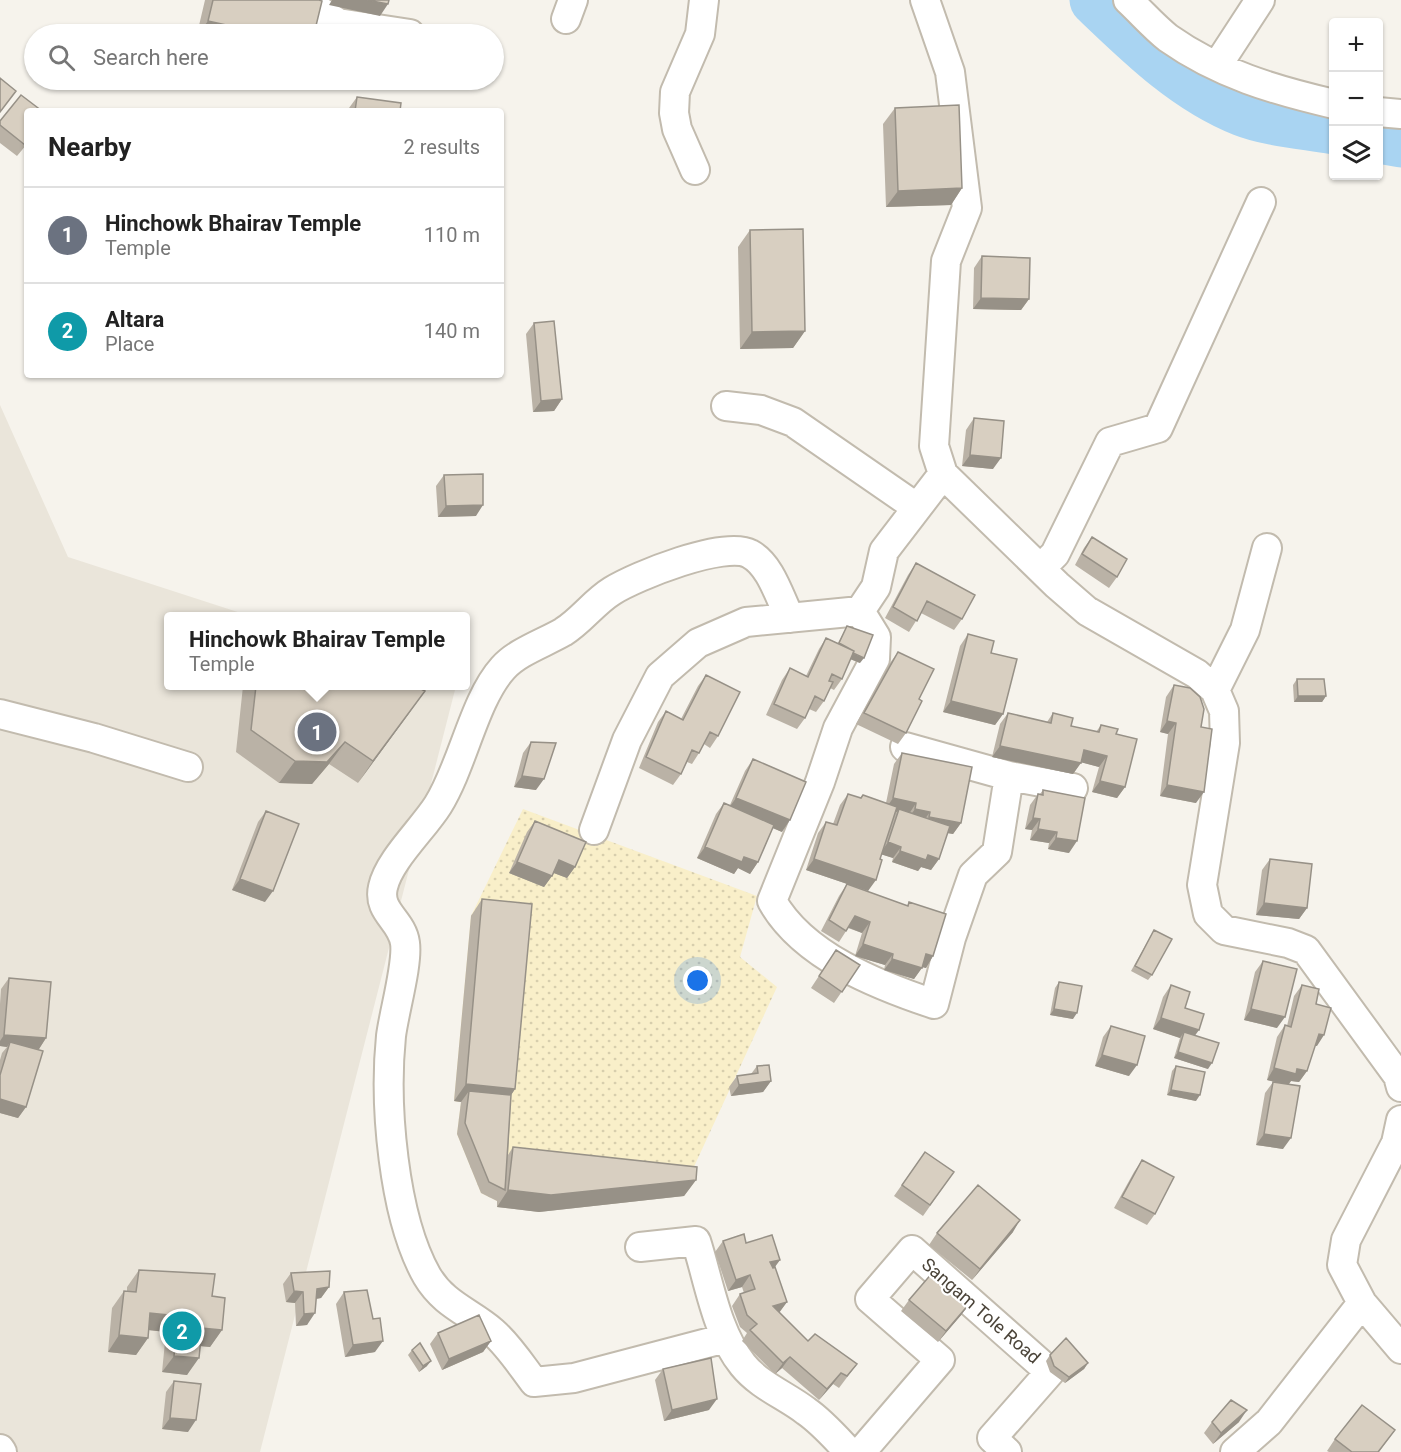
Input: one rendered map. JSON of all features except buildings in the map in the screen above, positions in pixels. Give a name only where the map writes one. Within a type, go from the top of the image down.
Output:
[{"type":"street","points":[[695,170],[677,129],[674,112],[675,92],[700,34],[704,0]]},
{"type":"street","points":[[925,0],[950,72],[967,208],[946,261],[934,446],[943,474],[1087,611],[1197,674],[1215,690],[1224,711],[1225,743],[1202,885],[1208,914],[1224,930],[1288,943],[1306,950],[1398,1076],[1401,1087]]},
{"type":"street","points":[[1128,0],[1168,37],[1217,66],[1268,89],[1329,103]]},
{"type":"street","points":[[1217,66],[1260,0]]},
{"type":"street","points":[[305,1],[338,23],[345,24]]},
{"type":"street","points":[[1383,112],[1401,114]]},
{"type":"street","points":[[1041,568],[1055,554],[1110,442],[1158,428],[1261,202]]},
{"type":"street","points":[[726,406],[761,410],[793,423],[916,507]]},
{"type":"street","points":[[860,611],[876,587],[884,551],[943,474]]},
{"type":"street","points":[[1215,690],[1245,630],[1266,548]]},
{"type":"street","points":[[726,1338],[574,1378],[534,1382],[492,1332],[445,1299],[428,1278],[414,1248],[396,1180],[391,1121],[391,1038],[405,945],[400,926],[386,911],[381,900],[383,884],[393,867],[438,806],[456,773],[488,689],[504,666],[566,630],[612,591],[680,562],[726,550],[750,554],[765,567],[790,618]]},
{"type":"street","points":[[594,830],[627,740],[660,676],[698,643],[746,622],[860,611]]},
{"type":"street","points":[[860,611],[876,637],[875,659],[838,728],[820,782],[772,901],[792,931],[818,951],[877,981],[934,1004],[951,938],[973,874],[997,852],[1009,776]]},
{"type":"street","points":[[0,714],[94,738],[189,767]]},
{"type":"street","points":[[905,747],[1009,776],[1073,788]]},
{"type":"street","points":[[1401,1120],[1396,1143],[1346,1240],[1342,1265],[1362,1303],[1401,1349]]},
{"type":"street","points":[[640,1247],[696,1241],[726,1338],[743,1365],[763,1384],[805,1410],[849,1452]]},
{"type":"street","name":"Sangam Tole Road","points":[[861,1452],[940,1359],[870,1299],[912,1250],[1050,1372],[992,1438],[1007,1452]]},
{"type":"street","points":[[1235,1452],[1269,1422],[1362,1303]]},
{"type":"shaded area","points":[[0,405],[68,557],[238,612],[164,612],[164,690],[455,690],[260,1452],[0,1452]]},
{"type":"sand","points":[[523,809],[757,896],[740,957],[777,987],[686,1184],[497,1207],[497,1201],[481,1193],[457,1134],[461,1102],[454,1101],[471,916]]},
{"type":"waterway","points":[[1095,0],[1164,63],[1182,77],[1222,101],[1243,111],[1264,117],[1329,128]]},
{"type":"waterway","points":[[1383,139],[1401,142]]},
{"type":"place","name":"Hinchowk Bhairav Temple","points":[[317,732]]},
{"type":"place","name":"Altara","points":[[182,1331]]}]
